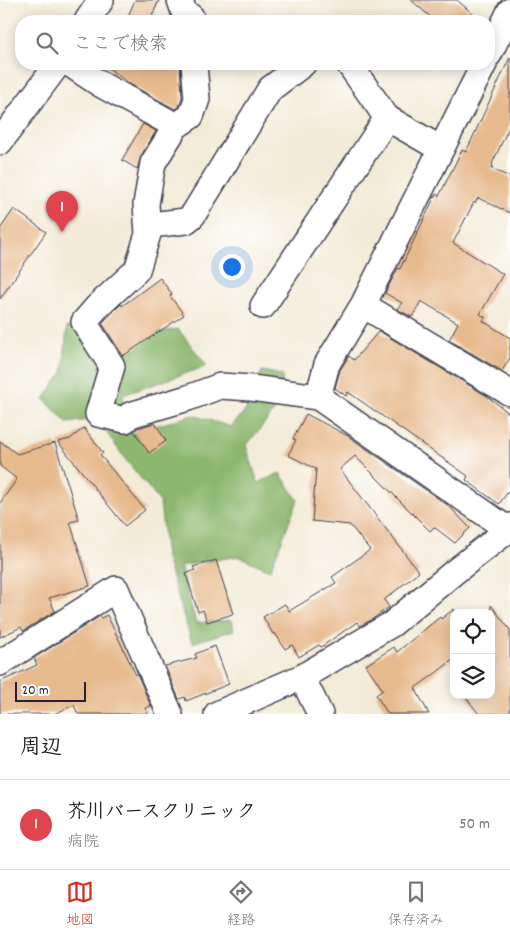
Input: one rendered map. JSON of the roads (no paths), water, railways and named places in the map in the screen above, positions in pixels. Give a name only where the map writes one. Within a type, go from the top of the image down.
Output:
[{"type":"street","points":[[91,15],[101,0]]},
{"type":"street","points":[[180,0],[184,12],[188,15]]},
{"type":"street","points":[[495,42],[510,11]]},
{"type":"street","points":[[0,142],[54,70]]},
{"type":"street","points":[[79,70],[100,84],[176,126]]},
{"type":"street","points":[[195,70],[197,99],[191,116],[176,126],[153,163],[146,204],[148,234],[137,270],[84,322],[112,366],[98,414],[125,420],[130,415],[188,398],[220,386],[318,397],[509,529],[392,624],[302,677],[217,714]]},
{"type":"street","points":[[147,222],[159,224],[186,221],[193,215],[270,89],[295,70]]},
{"type":"street","points":[[353,70],[387,118],[441,149]]},
{"type":"street","points":[[318,397],[327,364],[363,305],[481,70]]},
{"type":"street","points":[[263,306],[387,118]]},
{"type":"street","points":[[363,305],[510,392]]},
{"type":"street","points":[[0,663],[116,589],[170,714]]},
{"type":"street","points":[[302,677],[320,714]]},
{"type":"place","name":"芥川バースクリニック","points":[[62,232]]}]
